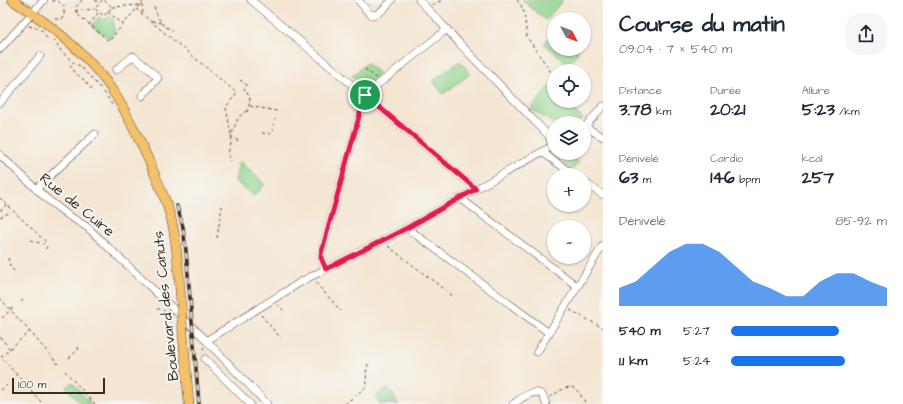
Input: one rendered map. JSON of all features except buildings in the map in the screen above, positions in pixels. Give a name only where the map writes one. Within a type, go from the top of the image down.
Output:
[{"type":"main road","name":"Boulevard des Canuts","points":[[12,0],[56,31],[87,59],[101,76],[125,111],[155,175],[167,205],[174,232],[181,302],[179,332],[189,404]]},
{"type":"street","points":[[0,49],[44,0]]},
{"type":"street","points":[[250,0],[476,189]]},
{"type":"street","points":[[358,0],[370,14],[373,15],[392,0]]},
{"type":"street","points":[[419,0],[547,134]]},
{"type":"street","points":[[326,269],[321,258],[321,254],[365,95],[447,29]]},
{"type":"street","points":[[0,103],[40,56]]},
{"type":"street","points":[[116,70],[133,56],[158,78],[142,96]]},
{"type":"street","points":[[591,119],[603,106]]},
{"type":"street","points":[[591,131],[603,137]]},
{"type":"street","points":[[36,189],[95,134]]},
{"type":"street","points":[[205,344],[304,280],[407,228],[547,150]]},
{"type":"street","points":[[542,152],[564,168]]},
{"type":"street","name":"Rue de Cuire","points":[[0,155],[47,199],[69,216],[87,227],[267,404]]},
{"type":"street","points":[[591,187],[603,195]]},
{"type":"street","points":[[460,198],[577,286]]},
{"type":"street","points":[[407,228],[549,333]]},
{"type":"street","points":[[537,352],[603,245]]},
{"type":"street","points":[[206,356],[250,404]]},
{"type":"street","points":[[512,404],[532,392],[540,393],[545,402]]},
{"type":"path","points":[[52,0],[64,6],[64,15],[62,19],[54,19]]},
{"type":"path","points":[[82,0],[76,7],[77,14],[109,41],[144,0]]},
{"type":"path","points":[[95,0],[99,4]]},
{"type":"path","points":[[95,9],[103,0],[112,7]]},
{"type":"path","points":[[517,0],[521,4],[524,12],[527,37],[547,66]]},
{"type":"path","points":[[432,7],[437,2],[441,1]]},
{"type":"path","points":[[76,11],[95,9],[104,16],[112,7],[141,4]]},
{"type":"path","points":[[141,4],[143,15]]},
{"type":"path","points":[[154,7],[157,17],[161,23],[173,30]]},
{"type":"path","points":[[136,9],[237,93],[226,107],[232,141],[228,153],[231,161]]},
{"type":"path","points":[[108,11],[123,24]]},
{"type":"path","points":[[89,25],[99,12]]},
{"type":"path","points":[[150,21],[161,23]]},
{"type":"path","points":[[24,22],[47,34]]},
{"type":"path","points":[[45,36],[50,41]]},
{"type":"path","points":[[52,37],[61,51],[74,63],[80,66],[102,90],[114,109]]},
{"type":"path","points":[[70,65],[94,92]]},
{"type":"path","points":[[365,69],[381,82]]},
{"type":"path","points":[[231,136],[238,118],[249,106],[250,96],[244,89],[247,85],[240,80]]},
{"type":"path","points":[[249,106],[277,111]]},
{"type":"path","points":[[246,110],[247,115]]},
{"type":"path","points":[[262,133],[272,134],[275,119]]},
{"type":"path","points":[[231,136],[238,140]]},
{"type":"path","points":[[0,198],[47,243]]},
{"type":"path","points":[[0,211],[8,203]]},
{"type":"path","points":[[217,238],[222,206]]},
{"type":"path","points":[[0,218],[10,212]]},
{"type":"path","points":[[31,240],[44,244]]},
{"type":"path","points":[[381,241],[454,297]]},
{"type":"path","points":[[8,258],[10,266],[14,271]]},
{"type":"path","points":[[313,280],[341,311]]},
{"type":"path","points":[[0,298],[22,323]]},
{"type":"path","points":[[21,302],[25,298]]},
{"type":"path","points":[[274,300],[284,311]]},
{"type":"path","points":[[2,318],[16,306]]},
{"type":"path","points":[[565,307],[603,328]]},
{"type":"path","points":[[157,309],[162,309],[172,319]]},
{"type":"path","points":[[257,310],[281,338]]},
{"type":"path","points":[[167,314],[168,318],[179,332]]},
{"type":"path","points":[[25,326],[58,364]]},
{"type":"path","points":[[30,331],[1,357],[43,404]]},
{"type":"path","points":[[0,337],[10,349]]},
{"type":"path","points":[[205,344],[203,348],[206,356]]},
{"type":"path","points":[[69,358],[78,350],[79,345]]},
{"type":"path","points":[[345,404],[367,386],[366,373],[368,364]]},
{"type":"path","points":[[65,371],[95,404]]},
{"type":"path","points":[[12,380],[18,375]]},
{"type":"path","points":[[1,390],[7,385]]},
{"type":"path","points":[[545,402],[564,388],[568,387],[579,391],[586,404]]},
{"type":"green space","points":[[522,0],[563,0],[553,12],[547,12],[546,20]]},
{"type":"green space","points":[[109,16],[114,20],[113,26],[115,31],[109,38],[92,25],[99,17],[104,21]]},
{"type":"green space","points":[[558,56],[575,56],[568,64]]},
{"type":"green space","points":[[460,61],[470,74],[443,94],[433,81]]},
{"type":"green space","points":[[367,63],[379,74],[368,83],[363,84],[352,76]]},
{"type":"green space","points":[[547,90],[547,108],[571,108],[580,116],[547,116],[547,119],[531,109]]},
{"type":"green space","points":[[557,160],[577,160],[579,162],[574,168],[569,168]]},
{"type":"green space","points":[[239,161],[265,184],[254,196],[235,181]]},
{"type":"green space","points":[[72,382],[91,404],[81,404],[66,387]]},
{"type":"green space","points":[[389,388],[398,404],[380,404],[376,396]]},
{"type":"railway","points":[[177,206],[183,227],[186,251],[199,404]]},
{"type":"route","points":[[365,95],[476,189],[407,228],[326,269],[321,258],[321,254],[365,95]]}]
